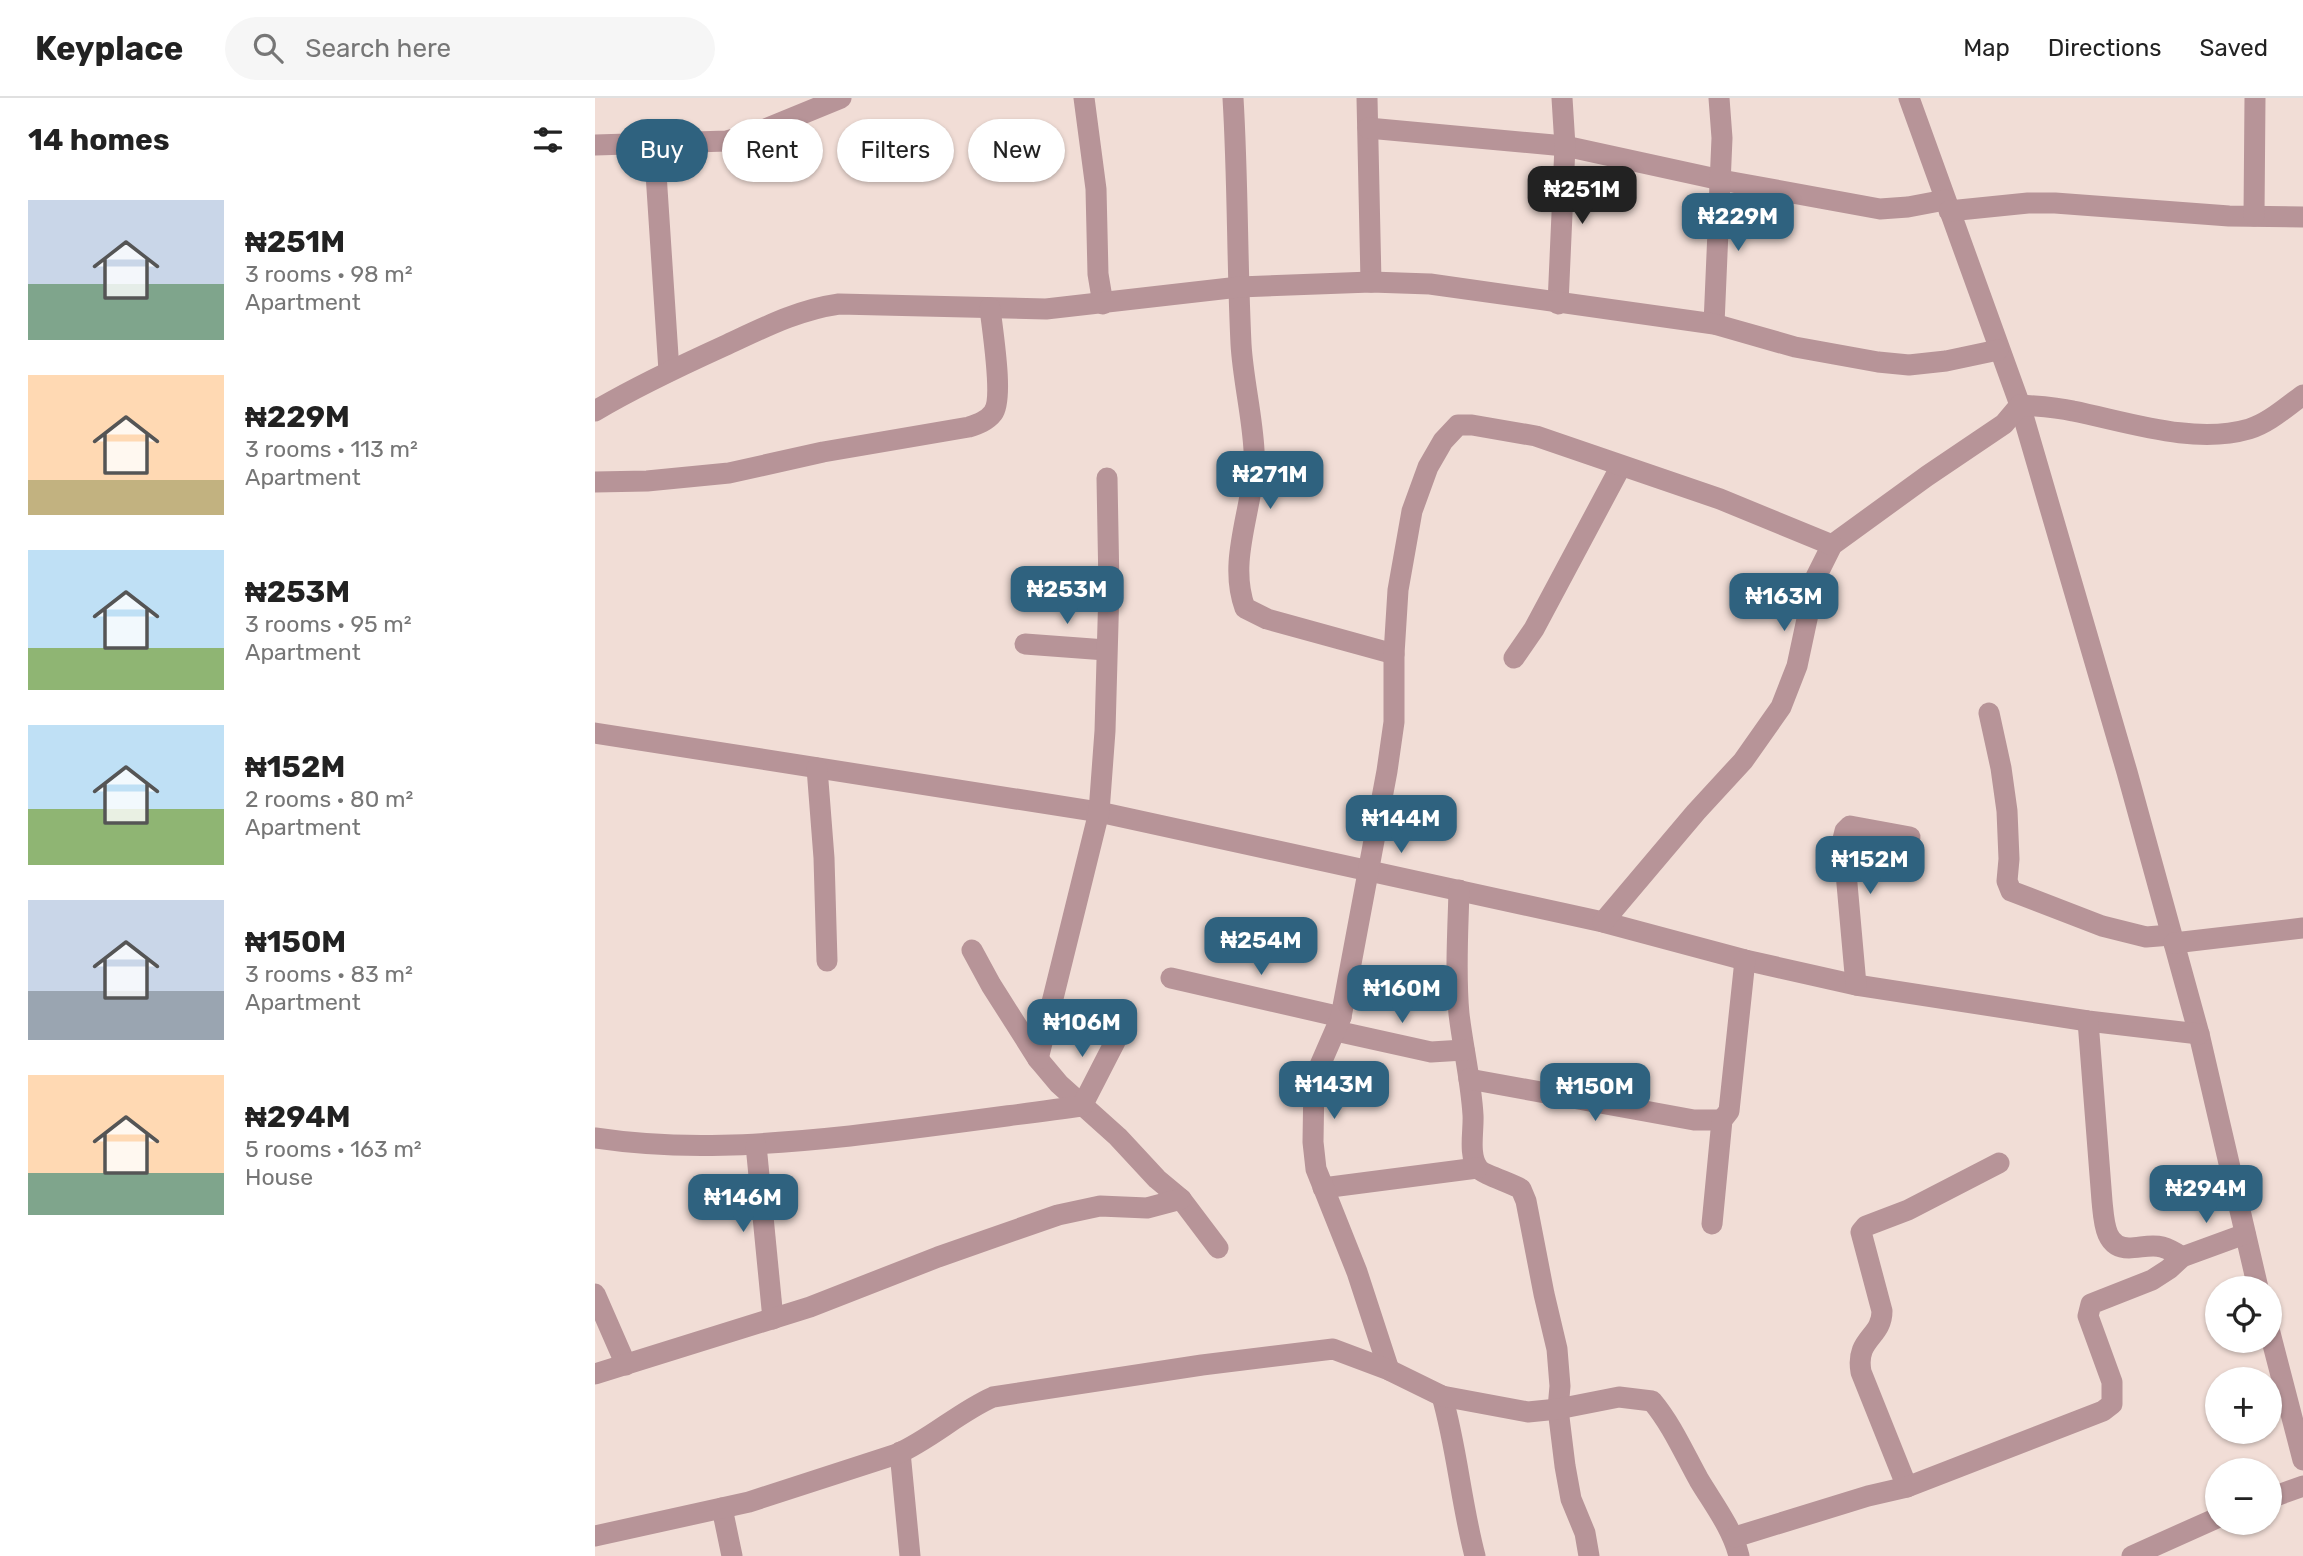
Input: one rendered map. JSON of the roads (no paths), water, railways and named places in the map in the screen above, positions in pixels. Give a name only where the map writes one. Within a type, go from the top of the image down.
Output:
[{"type":"street","points":[[708,142],[727,141],[753,134],[841,98]]},
{"type":"street","points":[[1084,98],[1096,189],[1098,274],[1103,304]]},
{"type":"street","points":[[1233,98],[1241,347],[1254,450],[1254,475],[1242,541],[1240,593],[1245,608],[1267,619],[1394,654]]},
{"type":"street","points":[[1367,98],[1371,282]]},
{"type":"street","points":[[1558,304],[1565,146],[1562,98]]},
{"type":"street","points":[[1714,324],[1723,138],[1719,98]]},
{"type":"street","points":[[1909,98],[2020,405],[2127,772],[2199,1034],[2255,1276]]},
{"type":"street","points":[[2254,216],[2255,98]]},
{"type":"street","points":[[1368,128],[1565,146],[1721,180],[1880,209],[2028,203],[2303,217]]},
{"type":"street","points":[[595,145],[616,144]]},
{"type":"street","points":[[657,182],[669,371]]},
{"type":"street","points":[[595,411],[636,386],[811,308],[839,304],[1046,309],[1239,287],[1371,282],[1430,284],[1714,324],[1795,347],[1899,364],[1946,361],[1998,350]]},
{"type":"street","points":[[595,482],[647,481],[729,473],[823,452],[969,427],[984,422],[995,411],[998,396],[990,308]]},
{"type":"street","points":[[2020,405],[2070,410],[2164,430],[2223,434],[2251,428],[2275,416],[2303,394]]},
{"type":"street","points":[[1603,922],[1743,761],[1781,707],[1797,666],[1816,577],[1832,545],[2004,424],[2020,405]]},
{"type":"street","points":[[1389,1370],[1357,1272],[1316,1169],[1313,1142],[1314,1079],[1338,1024],[1369,870],[1394,722],[1398,590],[1412,511],[1429,467],[1451,431],[1458,425],[1536,436],[1720,499],[1832,545]]},
{"type":"street","points":[[1514,658],[1534,629],[1621,466]]},
{"type":"street","points":[[1038,1059],[1099,812],[1105,731],[1109,587],[1107,478]]},
{"type":"street","points":[[1025,643],[1106,650]]},
{"type":"street","points":[[1989,713],[2007,811],[2007,881],[2011,891],[2102,926],[2146,937],[2173,939],[2303,928]]},
{"type":"street","points":[[595,733],[1099,812],[1603,922],[1745,960],[1856,985],[2088,1021],[2199,1034]]},
{"type":"street","points":[[817,768],[824,858],[827,961]]},
{"type":"street","points":[[1856,985],[1843,839],[1845,831],[1850,826],[1910,837]]},
{"type":"street","points":[[1459,890],[1457,974],[1459,1012],[1469,1079],[1473,1158],[1477,1168],[1484,1173],[1521,1189],[1526,1201],[1557,1349],[1560,1387],[1558,1409],[1571,1499],[1585,1533],[1589,1556]]},
{"type":"street","points":[[972,950],[1038,1059],[1059,1084],[1181,1199],[1218,1248]]},
{"type":"street","points":[[1712,1224],[1722,1120],[1729,1111],[1745,960]]},
{"type":"street","points":[[1171,978],[1431,1052],[1464,1050]]},
{"type":"street","points":[[2088,1021],[2105,1227],[2117,1247],[2162,1247],[2182,1256]]},
{"type":"street","points":[[1082,1106],[1120,1032]]},
{"type":"street","points":[[1469,1079],[1694,1120],[1722,1120]]},
{"type":"street","points":[[595,1138],[755,1145],[916,1129],[1082,1106]]},
{"type":"street","points":[[755,1145],[773,1319]]},
{"type":"street","points":[[1907,1487],[1859,1364],[1861,1348],[1882,1319],[1861,1232],[1866,1226],[1908,1210],[1999,1163]]},
{"type":"street","points":[[1323,1188],[1477,1168]]},
{"type":"street","points":[[595,1374],[810,1307],[938,1257],[1058,1215],[1100,1206],[1147,1208],[1181,1199]]},
{"type":"street","points":[[595,1536],[781,1493],[900,1452],[916,1445],[979,1404],[1007,1394],[1333,1349],[1389,1370],[1442,1396],[1528,1412],[1558,1409],[1619,1396],[1652,1401],[1664,1415],[1737,1547],[1867,1496],[1907,1487],[2103,1411],[2112,1404],[2112,1382],[2088,1316],[2091,1304],[2152,1280],[2182,1256],[2245,1234]]},
{"type":"street","points":[[595,1294],[626,1365]]},
{"type":"street","points":[[2276,1353],[2299,1433],[2303,1460]]},
{"type":"street","points":[[1442,1396],[1450,1423],[1475,1556]]},
{"type":"street","points":[[900,1452],[910,1556]]},
{"type":"street","points":[[2282,1494],[2303,1486]]},
{"type":"street","points":[[722,1508],[732,1556]]},
{"type":"street","points":[[2131,1556],[2205,1523]]}]
